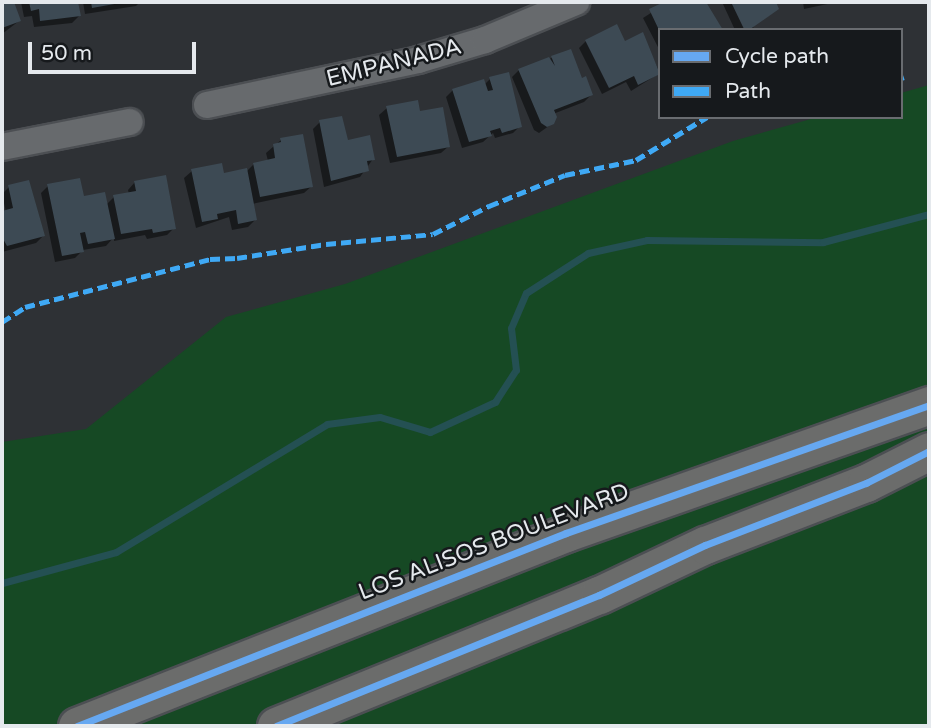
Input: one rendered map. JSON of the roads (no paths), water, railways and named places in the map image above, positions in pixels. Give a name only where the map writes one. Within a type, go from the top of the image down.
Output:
[{"type":"main road","name":"LOS ALISOS BOULEVARD","points":[[77,726],[566,533],[929,405]]},
{"type":"main road","points":[[276,726],[599,594],[705,545],[866,483],[929,451]]},
{"type":"street","name":"EMPANADA","points":[[207,105],[418,60],[485,40],[576,2]]},
{"type":"street","points":[[2,147],[130,122]]},
{"type":"waterway","points":[[2,583],[116,552],[327,424],[380,417],[430,432],[495,402],[516,370],[511,328],[526,293],[588,253],[647,240],[823,242],[929,214]]}]
